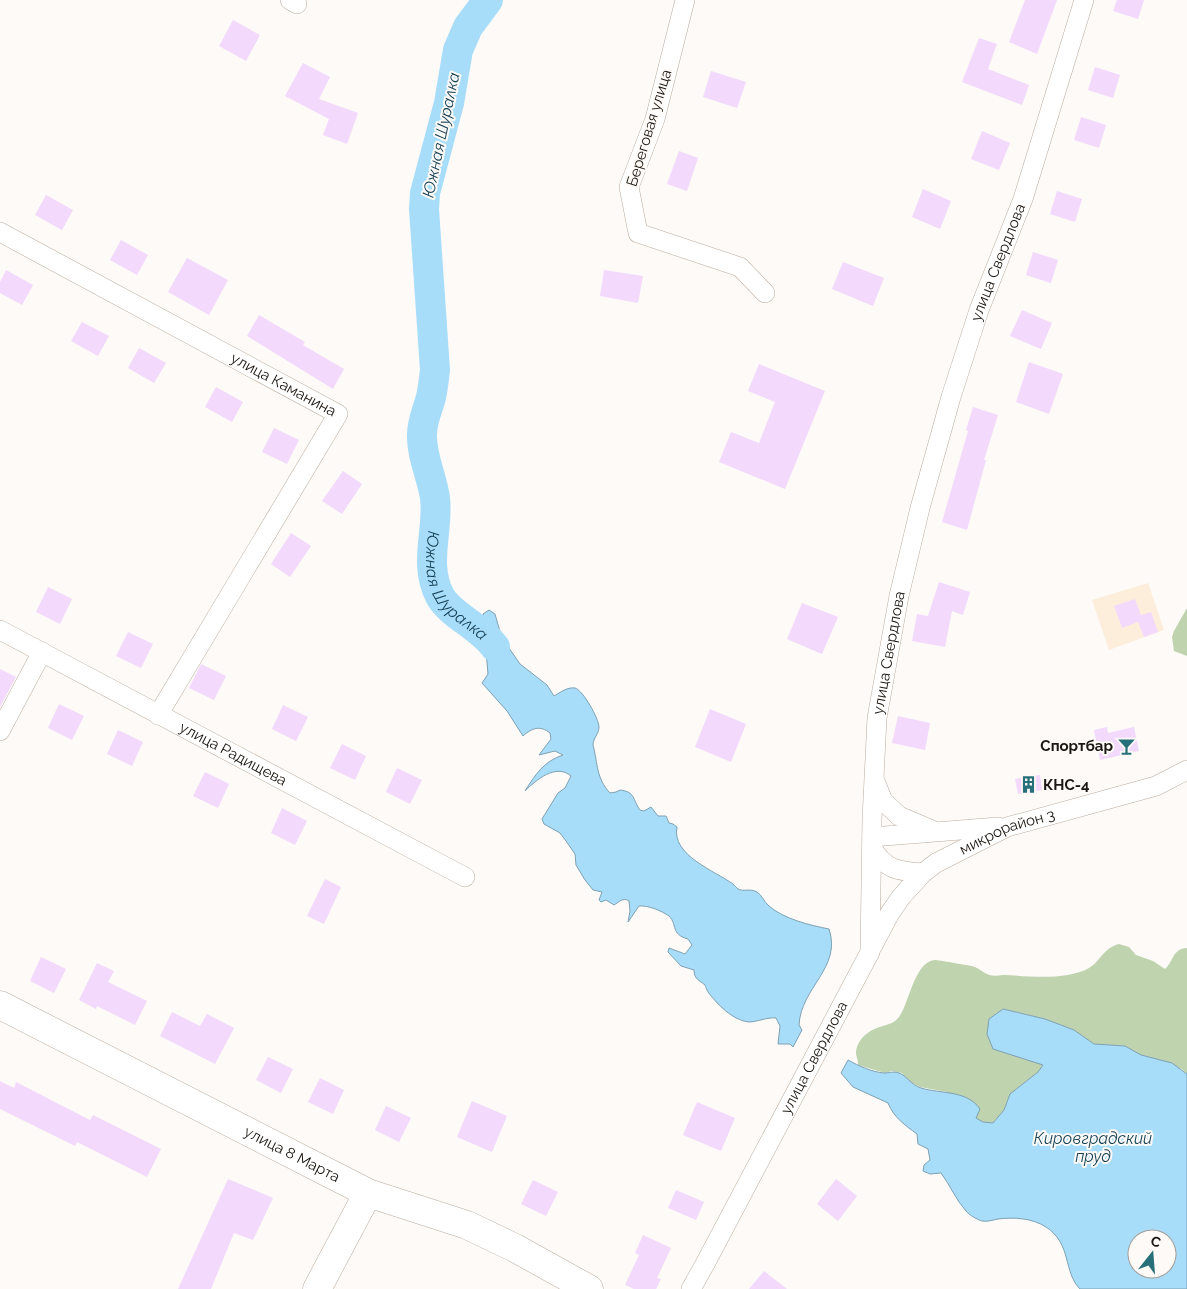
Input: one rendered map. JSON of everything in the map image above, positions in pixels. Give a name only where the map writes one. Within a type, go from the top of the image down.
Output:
[{"type":"street","name":"Береговая улица","points":[[685,0],[655,119],[629,188],[638,233],[740,267],[765,293]]},
{"type":"street","name":"улица Свердлова","points":[[691,1289],[870,952],[877,718],[899,596],[950,397],[979,310],[1023,199],[1084,0]]},
{"type":"street","name":"улица Каманина","points":[[0,232],[338,414],[158,715]]},
{"type":"street","name":"улица Радищева","points":[[0,630],[465,878]]},
{"type":"street","points":[[0,731],[42,652]]},
{"type":"street","name":"микрорайон 3","points":[[870,952],[890,913],[922,873],[936,863],[1007,827],[1156,786],[1187,770]]},
{"type":"street","points":[[874,779],[883,801],[899,816],[938,832]]},
{"type":"street","points":[[922,873],[898,872],[879,860],[872,842],[938,832],[1007,827]]},
{"type":"street","name":"улица 8 Марта","points":[[0,1005],[368,1193],[467,1224],[589,1289]]},
{"type":"street","points":[[317,1289],[368,1193]]},
{"type":"shaded area","points":[[1148,583],[1164,630],[1109,650],[1092,600]]},
{"type":"green space","points":[[1187,608],[1187,656],[1174,651],[1172,637]]},
{"type":"green space","points":[[1119,944],[1129,947],[1136,955],[1153,961],[1165,969],[1178,951],[1187,948],[1187,1074],[1182,1069],[1141,1055],[1125,1046],[1094,1044],[1074,1030],[1045,1019],[1003,1009],[1033,1061],[1043,1065],[1038,1072],[1010,1094],[1004,1110],[993,1123],[983,1122],[976,1118],[947,1092],[920,1087],[908,1081],[902,1073],[892,1071],[885,1073],[858,1065],[856,1054],[861,1039],[873,1030],[892,1023],[899,1017],[917,976],[927,963],[937,960],[972,966],[993,976],[1036,977],[1070,975],[1089,968],[1105,952]]},
{"type":"water","points":[[489,610],[495,614],[503,642],[520,664],[547,685],[554,696],[567,689],[575,688],[590,705],[599,727],[593,745],[598,770],[602,782],[610,793],[620,790],[629,792],[640,810],[644,811],[651,807],[658,816],[666,816],[669,823],[677,827],[677,837],[687,854],[738,889],[757,892],[775,911],[789,918],[829,929],[832,943],[830,955],[826,966],[806,999],[799,1025],[802,1030],[793,1047],[790,1044],[778,1044],[780,1026],[776,1018],[749,1022],[731,1015],[716,1002],[705,985],[696,977],[694,970],[681,966],[668,952],[669,948],[685,954],[692,945],[688,939],[676,932],[672,919],[669,916],[646,906],[639,906],[628,922],[629,901],[619,901],[614,905],[606,900],[601,902],[599,900],[602,892],[593,890],[585,880],[576,865],[575,854],[566,841],[560,833],[544,824],[542,819],[558,793],[565,788],[571,776],[559,771],[546,774],[525,791],[536,774],[545,765],[563,755],[555,751],[539,755],[551,739],[550,733],[536,728],[523,736],[507,711],[482,683],[488,674],[485,649],[465,619],[484,621],[483,614]]},
{"type":"water","name":"Кировградский пруд","points":[[1003,1009],[1045,1019],[1074,1030],[1094,1044],[1125,1046],[1141,1055],[1172,1063],[1187,1074],[1187,1289],[1080,1289],[1071,1275],[1060,1241],[1054,1234],[1041,1224],[1029,1220],[1010,1218],[984,1221],[978,1220],[969,1214],[941,1173],[930,1174],[923,1171],[924,1165],[930,1160],[928,1149],[918,1144],[917,1134],[897,1117],[888,1103],[853,1087],[841,1073],[848,1060],[875,1071],[899,1073],[921,1088],[968,1099],[980,1109],[976,1118],[983,1122],[993,1123],[1004,1110],[1010,1094],[1038,1072],[1043,1065],[993,1049],[987,1034],[989,1019]]},
{"type":"building","points":[[1025,0],[1057,0],[1037,54],[1009,42]]},
{"type":"building","points":[[1117,0],[1144,0],[1138,19],[1113,11]]},
{"type":"building","points":[[233,20],[260,35],[246,61],[219,46]]},
{"type":"building","points":[[979,38],[997,44],[988,69],[1029,85],[1022,105],[962,82]]},
{"type":"building","points":[[303,63],[330,77],[319,99],[358,113],[347,144],[323,135],[329,119],[285,96]]},
{"type":"building","points":[[1095,67],[1120,75],[1113,98],[1088,90]]},
{"type":"building","points":[[711,71],[746,82],[737,108],[703,97]]},
{"type":"building","points":[[1081,117],[1106,125],[1099,148],[1074,140]]},
{"type":"building","points":[[982,131],[1010,143],[999,170],[971,159]]},
{"type":"building","points":[[679,151],[698,158],[687,191],[667,184]]},
{"type":"building","points":[[923,189],[951,201],[940,229],[912,217]]},
{"type":"building","points":[[1057,191],[1082,199],[1075,222],[1050,214]]},
{"type":"building","points":[[46,195],[73,210],[62,230],[35,215]]},
{"type":"building","points":[[121,240],[148,255],[137,275],[110,260]]},
{"type":"building","points":[[1033,252],[1058,260],[1051,283],[1026,275]]},
{"type":"building","points":[[187,258],[228,280],[209,315],[168,292]]},
{"type":"building","points":[[843,262],[884,278],[873,306],[832,289]]},
{"type":"building","points":[[6,270],[33,285],[22,305],[0,293],[0,282]]},
{"type":"building","points":[[604,270],[643,276],[638,303],[600,296]]},
{"type":"building","points":[[1022,310],[1052,323],[1041,349],[1010,336]]},
{"type":"building","points":[[259,315],[305,342],[303,345],[344,369],[333,389],[247,336]]},
{"type":"building","points":[[82,322],[109,336],[98,356],[71,341]]},
{"type":"building","points":[[139,348],[166,363],[154,383],[128,368]]},
{"type":"building","points":[[1029,362],[1063,374],[1049,414],[1016,402]]},
{"type":"building","points":[[759,364],[825,391],[785,489],[719,462],[731,432],[759,443],[775,402],[748,391]]},
{"type":"building","points":[[216,387],[243,402],[232,422],[205,407]]},
{"type":"building","points":[[973,407],[998,415],[984,460],[986,460],[967,530],[942,522]]},
{"type":"building","points":[[274,428],[299,440],[287,464],[262,452]]},
{"type":"building","points":[[343,471],[362,484],[342,514],[322,501]]},
{"type":"building","points":[[291,533],[311,546],[290,577],[271,564]]},
{"type":"building","points":[[939,582],[970,592],[963,615],[952,611],[945,647],[912,641],[917,614],[928,616]]},
{"type":"building","points":[[48,587],[72,599],[60,624],[36,612]]},
{"type":"building","points":[[1135,599],[1141,615],[1151,612],[1158,632],[1144,637],[1138,622],[1122,628],[1114,606]]},
{"type":"building","points":[[802,603],[838,617],[822,654],[787,639]]},
{"type":"building","points":[[128,632],[153,644],[141,668],[116,656]]},
{"type":"building","points":[[201,664],[226,676],[214,700],[189,688]]},
{"type":"building","points":[[0,669],[16,677],[0,707]]},
{"type":"building","points":[[59,704],[84,716],[72,740],[48,728]]},
{"type":"building","points":[[283,705],[308,717],[296,741],[272,729]]},
{"type":"building","points":[[710,709],[746,724],[731,762],[695,747]]},
{"type":"building","points":[[898,716],[930,723],[925,750],[892,743]]},
{"type":"building","points":[[1107,727],[1108,733],[1134,727],[1139,751],[1100,760],[1094,730]]},
{"type":"building","points":[[118,730],[143,742],[132,766],[107,754]]},
{"type":"building","points":[[342,744],[366,756],[355,780],[330,768]]},
{"type":"building","points":[[397,768],[422,780],[410,804],[386,792]]},
{"type":"building","points":[[205,772],[229,784],[218,808],[193,796]]},
{"type":"building","name":"КНС-4","points":[[1040,775],[1042,790],[1018,794],[1015,779]]},
{"type":"building","points":[[282,808],[307,821],[295,845],[271,833]]},
{"type":"building","points":[[325,879],[341,887],[324,924],[307,916]]},
{"type":"building","points":[[41,957],[66,969],[54,993],[30,981]]},
{"type":"building","points":[[97,963],[114,971],[108,982],[147,1001],[135,1025],[97,1006],[96,1009],[79,1000]]},
{"type":"building","points":[[172,1012],[200,1026],[207,1014],[234,1028],[215,1064],[160,1036]]},
{"type":"building","points":[[268,1057],[293,1069],[281,1093],[256,1080]]},
{"type":"building","points":[[320,1078],[344,1090],[333,1114],[308,1102]]},
{"type":"building","points":[[0,1081],[14,1088],[16,1082],[90,1120],[93,1115],[161,1149],[147,1177],[77,1142],[75,1146],[0,1109]]},
{"type":"building","points":[[472,1101],[507,1116],[492,1152],[457,1137]]},
{"type":"building","points":[[697,1102],[735,1118],[721,1151],[683,1135]]},
{"type":"building","points":[[386,1106],[411,1118],[399,1142],[375,1130]]},
{"type":"building","points":[[228,1179],[273,1198],[253,1240],[234,1233],[211,1289],[178,1289]]},
{"type":"building","points":[[836,1179],[857,1196],[838,1221],[817,1204]]},
{"type":"building","points":[[533,1180],[558,1192],[546,1216],[521,1204]]},
{"type":"building","points":[[676,1190],[704,1202],[696,1220],[668,1208]]},
{"type":"building","points":[[643,1235],[671,1248],[657,1278],[661,1279],[656,1289],[634,1289],[625,1285],[639,1255],[635,1253]]},
{"type":"building","points":[[764,1271],[787,1289],[749,1289]]},
{"type":"waterway","name":"Южная Шуралка","points":[[488,0],[468,27],[458,50],[449,103],[425,193],[424,209],[435,370],[432,394],[422,429],[422,442],[435,498],[436,510],[432,559],[435,584],[445,603],[495,647]]},
{"type":"place","name":"Спортбар","points":[[1127,746]]},
{"type":"place","name":"КНС-4","points":[[1029,785]]}]
